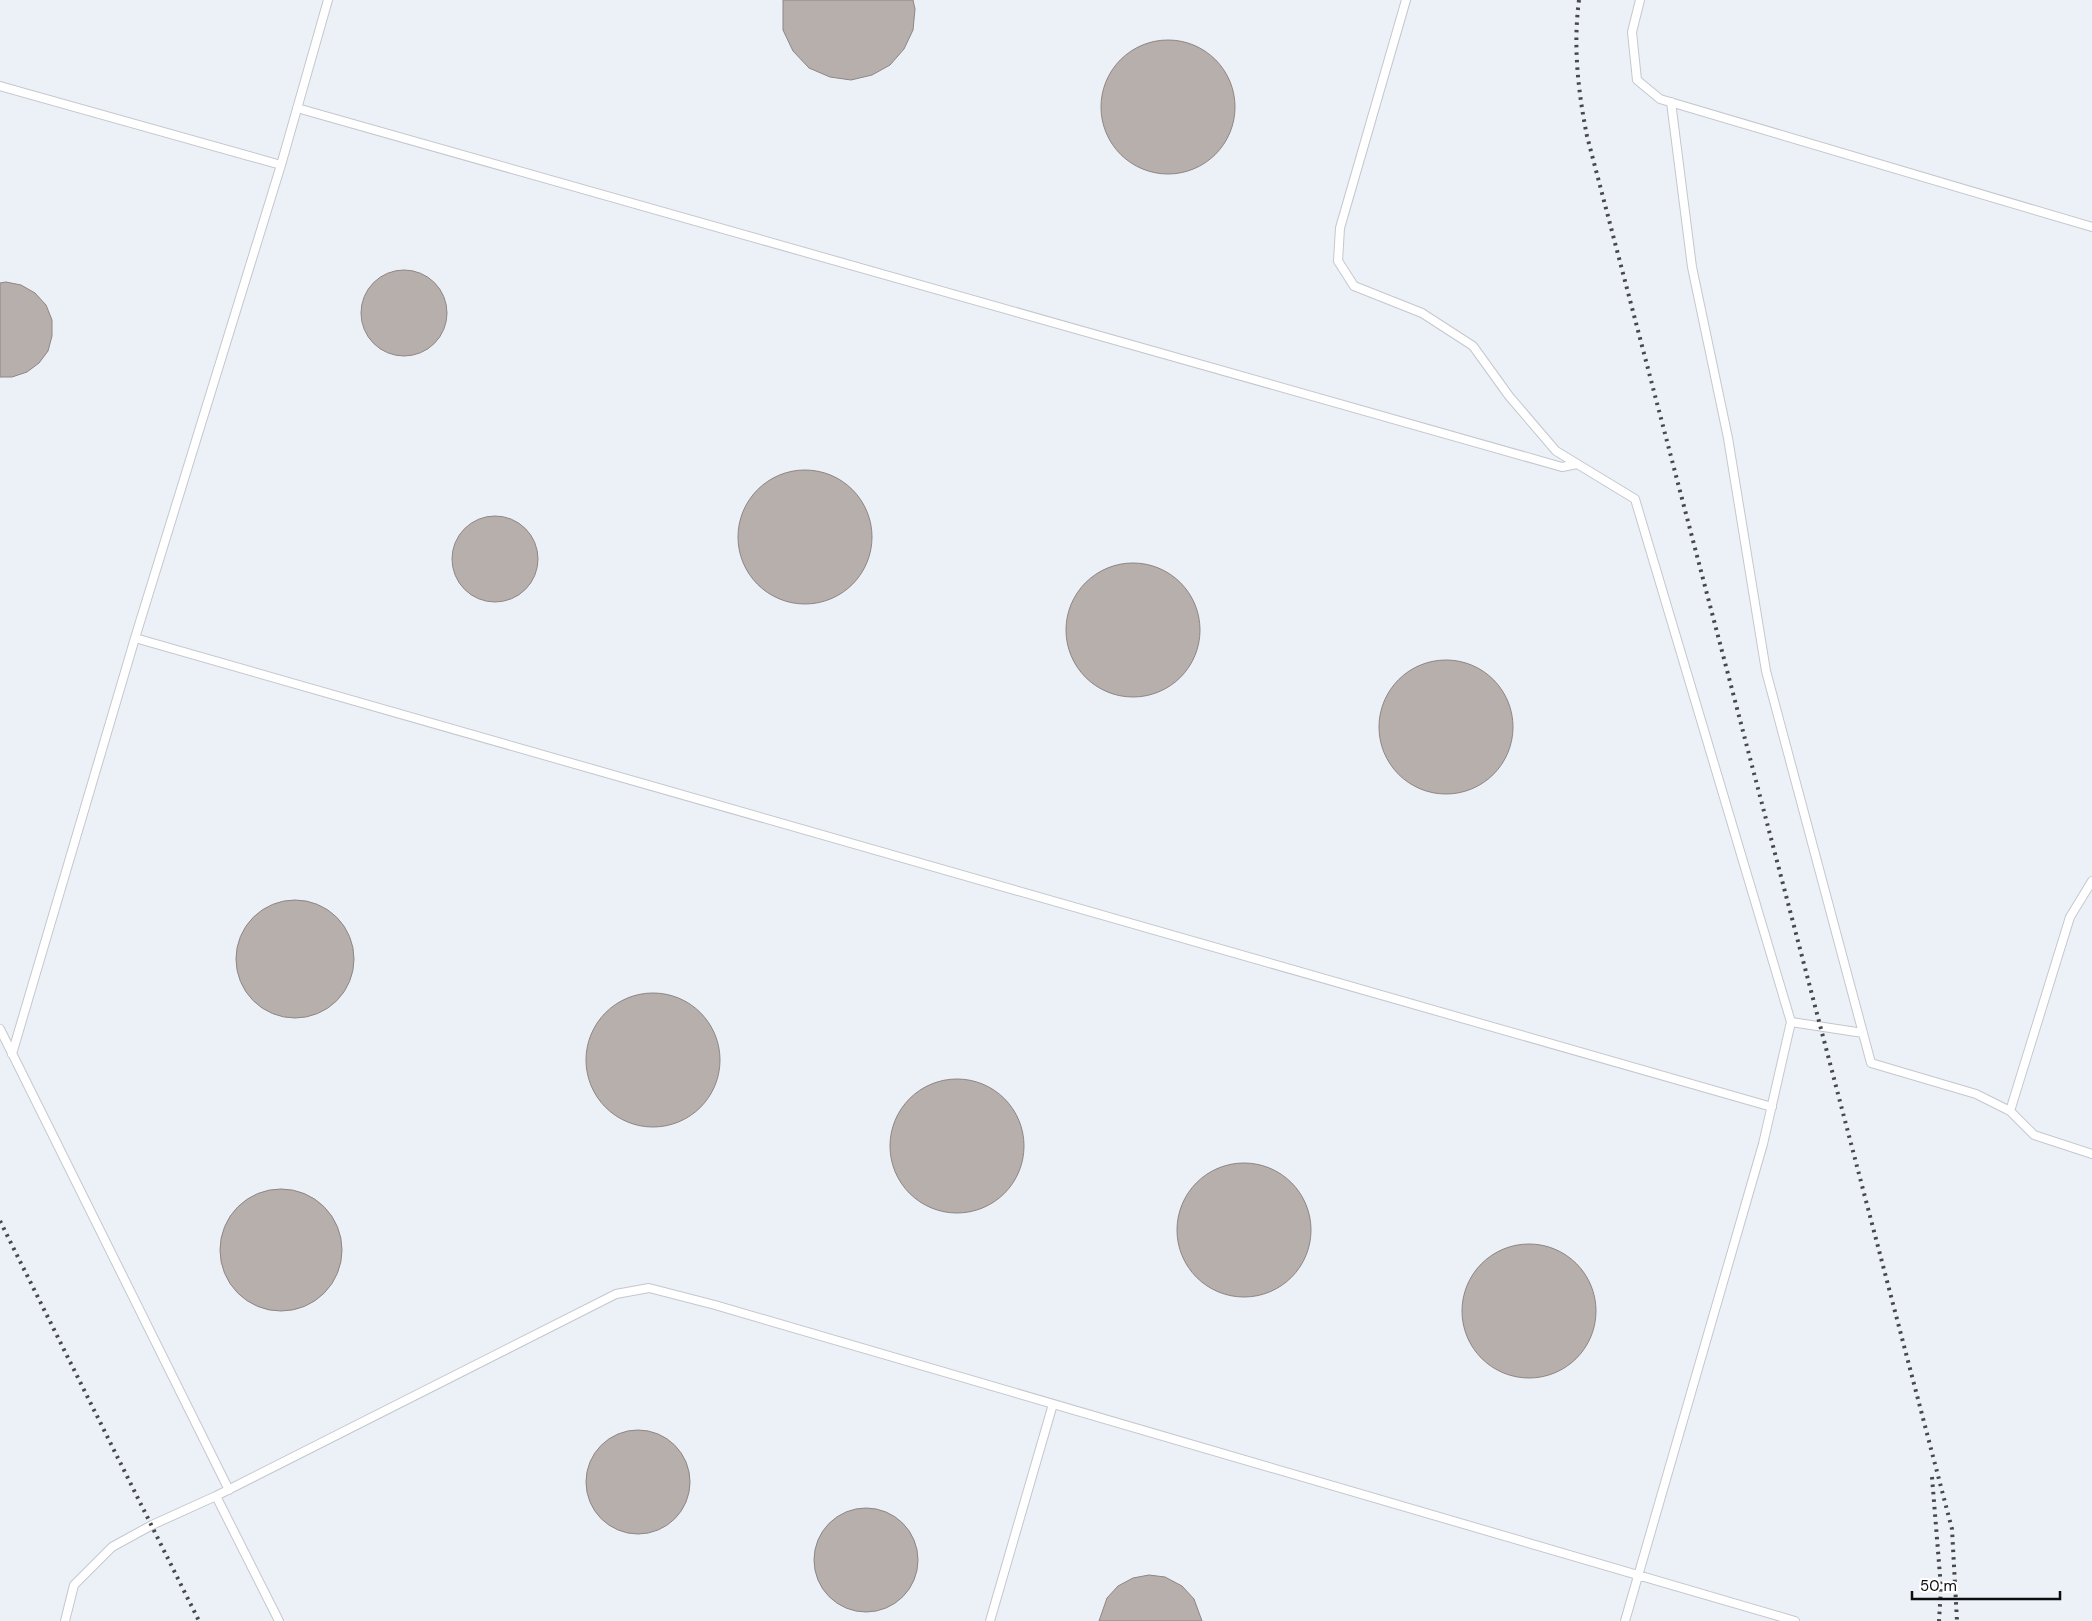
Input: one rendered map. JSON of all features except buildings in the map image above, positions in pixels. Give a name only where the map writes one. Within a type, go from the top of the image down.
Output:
[{"type":"lane","points":[[12,1054],[135,638],[281,165],[328,0]]},
{"type":"lane","points":[[1406,0],[1340,228],[1338,261],[1354,286],[1422,313],[1473,346],[1509,396],[1556,451],[1635,499],[1791,1022],[1772,1107],[1625,1621]]},
{"type":"lane","points":[[1640,0],[1632,32],[1637,80],[1660,99],[2092,227]]},
{"type":"lane","points":[[0,86],[281,165]]},
{"type":"lane","points":[[1671,102],[1692,267],[1728,438],[1766,671],[1871,1063],[1976,1094],[2010,1111],[2034,1135],[2092,1154]]},
{"type":"lane","points":[[297,108],[1562,467],[1577,464]]},
{"type":"lane","points":[[135,638],[1772,1107]]},
{"type":"lane","points":[[2010,1111],[2070,917],[2092,881]]},
{"type":"lane","points":[[1791,1022],[1863,1033]]},
{"type":"lane","points":[[0,1028],[229,1490]]},
{"type":"lane","points":[[65,1621],[74,1585],[112,1547],[152,1525],[229,1490],[616,1294],[650,1288],[715,1305],[1795,1621]]},
{"type":"lane","points":[[990,1621],[1053,1404]]},
{"type":"lane","points":[[216,1496],[279,1621]]},
{"type":"railway","points":[[1579,0],[1576,34],[1577,68],[1587,136],[1952,1529],[1957,1621]]},
{"type":"railway","points":[[0,1221],[199,1621]]},
{"type":"railway","points":[[1932,1477],[1941,1588],[1939,1621]]}]
